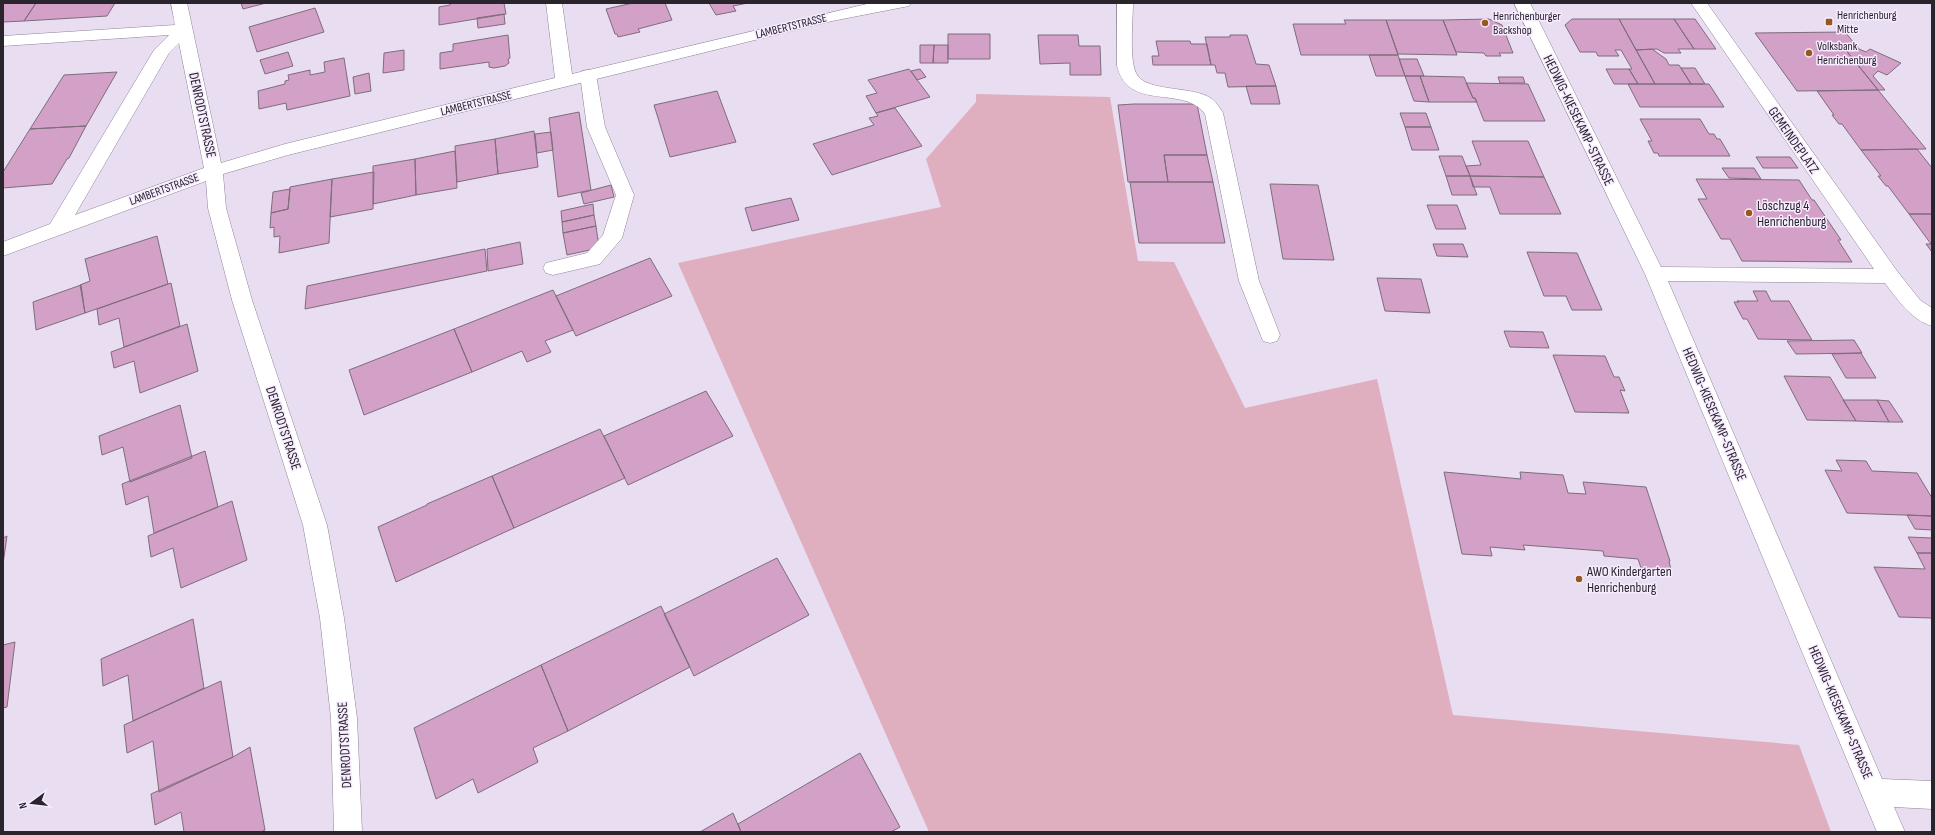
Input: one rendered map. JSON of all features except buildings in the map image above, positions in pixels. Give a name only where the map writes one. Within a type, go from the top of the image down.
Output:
[{"type":"street","name":"DENRODTSTRASSE","points":[[178,3],[185,29],[214,171],[217,208],[240,292],[315,525],[332,618],[344,718],[348,832]]},
{"type":"street","points":[[554,3],[564,82]]},
{"type":"street","name":"LAMBERTSTRASSE","points":[[3,249],[214,171],[285,150],[845,13],[903,3]]},
{"type":"street","points":[[1125,3],[1126,68],[1130,80],[1136,86],[1145,89],[1197,98],[1211,106],[1214,113],[1249,281],[1270,335]]},
{"type":"street","name":"HEDWIG-KIESEKAMP-STRASSE","points":[[1522,3],[1655,274],[1891,832]]},
{"type":"street","name":"GEMEINDEPLATZ","points":[[1699,3],[1890,276],[1913,304],[1932,318]]},
{"type":"street","points":[[5,43],[185,29]]},
{"type":"street","points":[[57,229],[162,50],[185,29]]},
{"type":"street","points":[[553,268],[593,258],[612,238],[625,195],[596,127],[588,75]]},
{"type":"street","points":[[1655,274],[1890,276]]},
{"type":"street","points":[[1875,792],[1932,795]]},
{"type":"shaded area","points":[[976,94],[1110,97],[1138,261],[1174,262],[1245,408],[1377,379],[1453,715],[1799,745],[1831,832],[929,832],[678,263],[941,207],[926,159],[976,102]]},
{"type":"place","name":"Henrichenburg Mitte","points":[[1829,22]]},
{"type":"place","name":"Henrichenburger Backshop","points":[[1485,23]]},
{"type":"place","name":"Volksbank Henrichenburg","points":[[1809,53]]},
{"type":"place","name":"Löschzug 4 Henrichenburg","points":[[1749,213]]},
{"type":"place","name":"AWO Kindergarten Henrichenburg","points":[[1579,579]]}]
